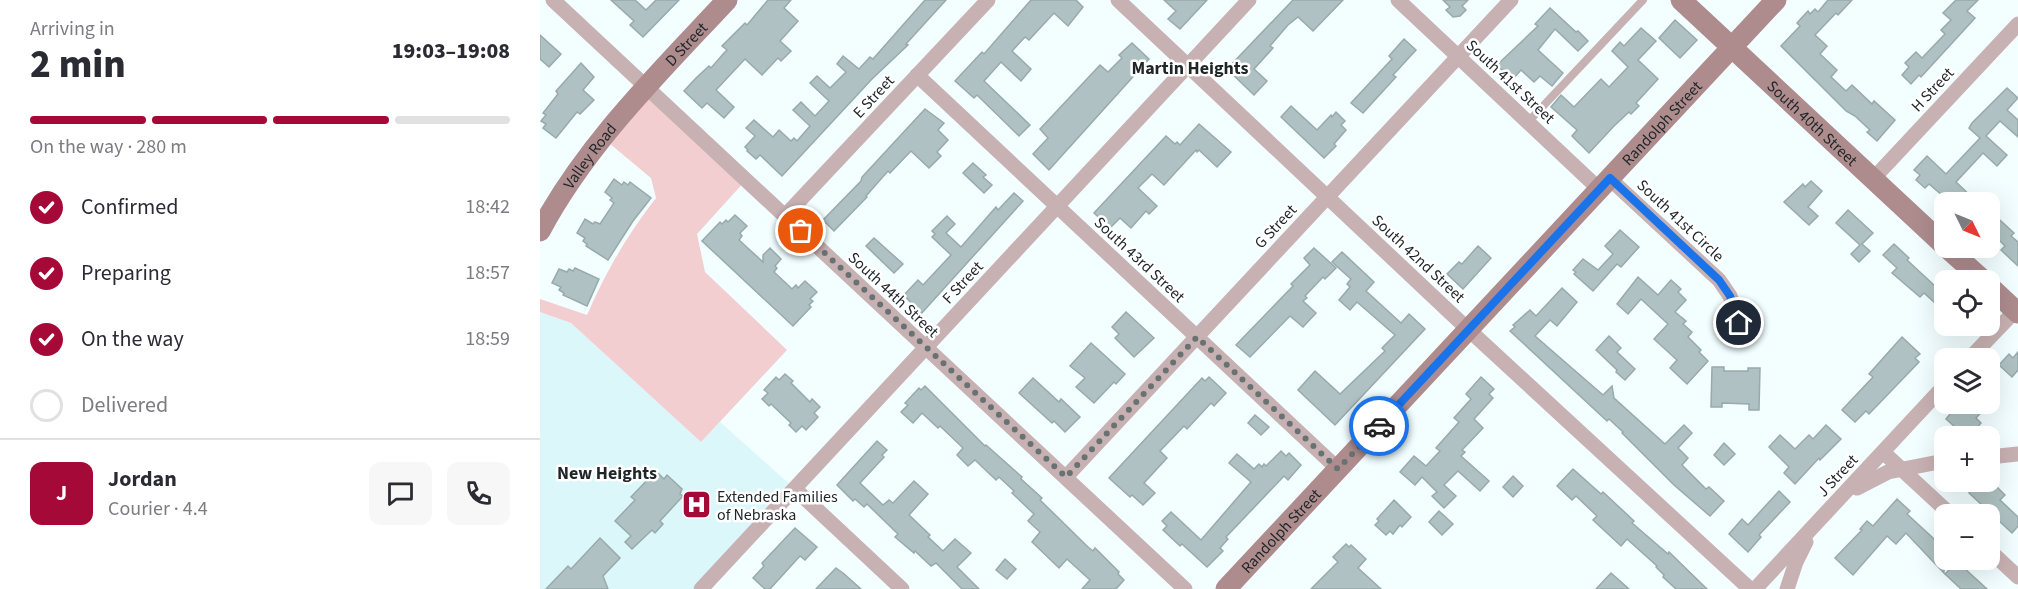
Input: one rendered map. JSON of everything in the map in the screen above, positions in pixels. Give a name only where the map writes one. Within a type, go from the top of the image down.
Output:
[{"type":"main road","name":"D Street","points":[[646,87],[727,0]]},
{"type":"main road","name":"South 40th Street","points":[[1681,0],[1934,236]]},
{"type":"main road","name":"Randolph Street","points":[[1226,589],[1776,0]]},
{"type":"main road","name":"Valley Road","points":[[543,218],[587,159],[646,87]]},
{"type":"main road","name":"South 40th Street","points":[[1958,258],[1972,270]]},
{"type":"main road","points":[[2000,296],[2017,311]]},
{"type":"street","name":"South 44th Street","points":[[554,0],[1185,589]]},
{"type":"street","name":"E Street","points":[[785,216],[988,0]]},
{"type":"street","name":"South 42nd Street","points":[[1118,0],[1750,589]]},
{"type":"street","name":"F Street","points":[[701,589],[1249,0]]},
{"type":"street","name":"South 41st Street","points":[[1398,0],[1528,123],[1604,184]]},
{"type":"street","name":"G Street","points":[[1066,477],[1511,0]]},
{"type":"street","name":"H Street","points":[[1873,179],[2018,24]]},
{"type":"street","name":"South 43rd Street","points":[[917,75],[1338,469]]},
{"type":"street","name":"South 41st Circle","points":[[1604,184],[1719,280],[1730,296],[1739,323]]},
{"type":"street","points":[[1980,348],[2017,311]]},
{"type":"street","name":"J Street","points":[[1755,589],[1934,397]]},
{"type":"street","points":[[1883,452],[1939,504]]},
{"type":"street","points":[[2000,456],[2018,454]]},
{"type":"street","points":[[1787,589],[1796,562],[1819,521],[1847,495],[1867,482],[1900,468],[1934,463]]},
{"type":"street","points":[[795,489],[902,589]]},
{"type":"street","points":[[2000,560],[2018,577]]},
{"type":"lane","points":[[1528,123],[1643,0]]},
{"type":"shaded area","points":[[646,87],[746,180],[697,234],[705,272],[787,350],[701,442],[571,323],[540,312],[540,299],[587,315],[618,254],[656,198],[651,178],[603,138]]},
{"type":"shaded area","points":[[540,312],[571,323],[701,442],[720,422],[795,489],[701,589],[540,589]]},
{"type":"building","points":[[611,0],[635,0],[646,10],[656,0],[679,0],[643,37],[630,25],[634,21]]},
{"type":"building","points":[[768,0],[791,0],[784,8],[798,21],[780,41],[791,51],[781,61],[778,58],[762,75],[745,59],[716,90],[734,107],[724,118],[707,103],[702,108],[684,91],[709,66],[711,68],[727,50],[722,46],[745,23],[747,25]]},
{"type":"building","points":[[925,0],[946,0],[906,44],[908,45],[872,79],[782,176],[760,155],[756,159],[747,151],[745,147],[755,136],[746,128],[754,120],[773,137],[779,130],[791,141],[794,138],[797,141],[810,126],[793,110],[801,102],[815,116],[829,101],[810,83],[817,76],[830,88],[846,72],[837,64],[843,56],[859,69],[870,57],[873,59]]},
{"type":"building","points":[[1031,0],[1076,0],[1083,7],[1068,26],[1054,13],[1029,40],[1025,37],[1012,51],[1031,69],[1021,81],[1001,62],[984,81],[1030,125],[1019,136],[977,95],[974,98],[955,81],[982,52],[984,54]]},
{"type":"building","points":[[1164,0],[1207,0],[1180,29],[1168,19],[1176,11]]},
{"type":"building","points":[[1293,0],[1343,0],[1313,31],[1298,17],[1288,25],[1270,46],[1273,48],[1254,69],[1267,81],[1254,95],[1227,69]]},
{"type":"building","points":[[1443,0],[1468,0],[1462,6],[1466,10],[1460,16],[1453,17],[1446,10],[1450,7]]},
{"type":"building","points":[[1828,0],[1852,0],[1815,35],[1827,46],[1820,54],[1837,70],[1831,77],[1846,91],[1852,85],[1872,104],[1874,101],[1895,120],[1877,141],[1867,132],[1870,130],[1846,111],[1781,46],[1800,26],[1797,23],[1808,11],[1810,14],[1815,9],[1818,12]]},
{"type":"building","points":[[1956,0],[1978,0],[1967,11],[1975,18],[1921,77],[1919,75],[1911,84],[1902,75],[1909,67],[1905,63],[1916,52],[1922,58],[1945,34],[1941,30],[1951,20],[1943,13]]},
{"type":"building","points":[[1550,8],[1588,41],[1578,51],[1555,29],[1538,50],[1563,73],[1552,86],[1540,76],[1534,82],[1521,70],[1512,80],[1497,65],[1538,26],[1535,24]]},
{"type":"building","points":[[1675,20],[1697,40],[1680,58],[1659,38]]},
{"type":"building","points":[[1641,28],[1656,41],[1638,60],[1658,79],[1636,103],[1639,106],[1614,126],[1589,153],[1572,136],[1577,130],[1551,107],[1561,95],[1574,107],[1601,79],[1609,87],[1628,67],[1612,51],[1620,42],[1624,46]]},
{"type":"building","points":[[540,35],[561,54],[549,67],[540,59]]},
{"type":"building","points":[[1404,39],[1416,50],[1393,75],[1396,77],[1363,113],[1351,103],[1392,59],[1389,56]]},
{"type":"building","points":[[1132,43],[1149,59],[1049,170],[1033,154],[1048,138],[1040,129],[1100,65],[1108,72],[1122,58],[1119,55]]},
{"type":"building","points":[[581,63],[594,77],[583,90],[594,100],[580,114],[577,112],[556,138],[543,128],[546,124],[541,121],[546,115],[543,113],[558,94],[556,91]]},
{"type":"building","points":[[2007,88],[2018,98],[2007,110],[2018,120],[2018,137],[2000,121],[1986,136],[2007,155],[1997,166],[1983,153],[1956,182],[1966,192],[1938,192],[1929,184],[1925,188],[1916,180],[1920,175],[1914,170],[1927,156],[1946,174],[1980,138],[1969,128]]},
{"type":"building","points":[[1291,106],[1317,130],[1336,112],[1345,121],[1341,125],[1346,130],[1334,144],[1336,146],[1324,158],[1281,117]]},
{"type":"building","points":[[925,109],[944,123],[938,130],[948,140],[937,152],[941,156],[929,168],[911,151],[890,173],[888,171],[834,231],[823,220]]},
{"type":"building","points":[[1199,124],[1231,152],[1217,167],[1199,150],[1197,152],[1196,150],[1164,185],[1152,174],[1138,188],[1157,206],[1149,214],[1146,211],[1131,228],[1120,218],[1110,228],[1094,213],[1166,136],[1175,144],[1177,142],[1180,145]]},
{"type":"building","points":[[973,163],[986,175],[983,177],[992,185],[984,193],[963,173]]},
{"type":"building","points":[[614,179],[622,185],[624,182],[628,185],[630,182],[651,198],[608,260],[586,246],[587,244],[583,241],[585,238],[577,233],[585,219],[593,224],[595,222],[600,224],[614,203],[605,192]]},
{"type":"building","points":[[1811,181],[1822,191],[1808,207],[1818,216],[1809,225],[1784,202],[1803,184],[1805,187]]},
{"type":"building","points":[[1014,193],[1023,201],[921,314],[904,295],[918,280],[923,285],[951,255],[932,237],[935,234],[932,231],[947,216],[955,224],[946,233],[961,247],[996,207],[998,210]]},
{"type":"building","points":[[1848,210],[1873,233],[1862,244],[1870,251],[1859,262],[1851,254],[1860,245],[1836,223]]},
{"type":"building","points":[[735,215],[747,226],[740,233],[742,236],[739,240],[763,262],[763,255],[770,248],[781,259],[775,266],[777,268],[774,272],[792,289],[796,285],[798,288],[805,281],[817,292],[810,299],[813,301],[809,305],[811,307],[793,326],[702,241],[720,222],[722,224],[726,220],[728,222]]},
{"type":"building","points":[[2000,220],[2014,233],[2011,236],[2018,242],[2018,266],[2001,250],[2005,246],[2000,241]]},
{"type":"building","points":[[1620,230],[1639,247],[1621,267],[1617,264],[1593,291],[1574,274],[1576,272],[1573,270],[1583,259],[1598,270],[1613,254],[1605,246]]},
{"type":"building","points":[[874,238],[903,264],[894,273],[866,246]]},
{"type":"building","points":[[1894,244],[1909,258],[1907,260],[1934,285],[1934,302],[1924,293],[1920,297],[1892,273],[1897,268],[1883,255]]},
{"type":"building","points":[[1478,246],[1491,258],[1463,289],[1447,274],[1459,262],[1462,264]]},
{"type":"building","points":[[1314,248],[1336,268],[1325,279],[1323,277],[1305,296],[1307,298],[1303,301],[1316,313],[1303,327],[1290,316],[1250,357],[1236,345],[1310,265],[1304,258]]},
{"type":"building","points":[[1342,252],[1374,282],[1366,291],[1401,323],[1409,314],[1425,329],[1335,425],[1298,390],[1315,371],[1340,394],[1385,351],[1382,348],[1395,335],[1357,302],[1350,310],[1339,300],[1350,287],[1347,284],[1351,279],[1332,262]]},
{"type":"building","points":[[575,268],[599,279],[587,306],[563,295],[564,293],[559,290],[561,287],[552,283],[559,269],[567,272]]},
{"type":"building","points":[[1638,277],[1658,295],[1671,280],[1681,289],[1678,292],[1686,300],[1675,312],[1686,321],[1683,324],[1692,332],[1688,337],[1708,361],[1687,384],[1670,368],[1677,360],[1654,339],[1668,324],[1641,299],[1628,314],[1617,304]]},
{"type":"building","points":[[1562,288],[1577,302],[1557,326],[1550,320],[1535,336],[1603,395],[1612,386],[1614,398],[1665,444],[1684,425],[1692,433],[1678,448],[1688,458],[1682,465],[1706,489],[1709,487],[1724,501],[1710,516],[1674,485],[1609,419],[1607,421],[1510,331],[1515,327],[1513,325],[1530,310],[1536,316]]},
{"type":"building","points":[[1126,312],[1154,338],[1134,357],[1115,338],[1119,334],[1112,327]]},
{"type":"building","points":[[1609,336],[1621,348],[1617,352],[1635,369],[1625,380],[1596,350]]},
{"type":"building","points":[[1902,337],[1920,354],[1915,358],[1919,362],[1869,414],[1866,411],[1855,422],[1842,410],[1873,377],[1869,374]]},
{"type":"building","points":[[1091,343],[1125,374],[1094,403],[1076,387],[1085,378],[1070,366]]},
{"type":"building","points":[[2018,352],[2018,370],[2012,377],[2000,364],[2009,354],[2013,358]]},
{"type":"building","points":[[1712,367],[1724,367],[1724,371],[1748,371],[1748,368],[1760,368],[1759,410],[1749,410],[1749,404],[1722,403],[1722,407],[1711,407]]},
{"type":"building","points":[[785,374],[810,402],[812,399],[820,407],[814,413],[818,417],[806,430],[802,426],[796,432],[789,425],[791,423],[771,404],[769,406],[762,399],[768,393],[764,390],[776,377],[779,380]]},
{"type":"building","points":[[1209,377],[1226,393],[1214,406],[1211,403],[1187,429],[1184,426],[1160,451],[1167,458],[1144,483],[1155,493],[1143,505],[1132,495],[1130,497],[1109,478],[1202,378],[1205,381]]},
{"type":"building","points":[[1481,377],[1494,389],[1489,394],[1493,398],[1474,419],[1483,428],[1462,450],[1465,452],[1461,456],[1489,481],[1480,491],[1458,471],[1444,485],[1456,496],[1444,508],[1432,496],[1437,492],[1422,477],[1415,485],[1400,472],[1414,456],[1426,466],[1440,451],[1436,448],[1459,422],[1454,418],[1471,399],[1466,394]]},
{"type":"building","points":[[1033,378],[1059,402],[1061,399],[1080,417],[1065,432],[1019,393]]},
{"type":"building","points":[[925,386],[985,446],[1022,477],[1021,479],[1042,498],[1040,500],[1088,547],[1093,551],[1095,548],[1119,572],[1118,574],[1124,580],[1116,589],[1082,589],[1090,580],[1067,559],[1059,568],[1032,542],[1040,532],[1028,521],[1034,514],[1012,493],[1014,491],[999,477],[996,480],[975,460],[968,466],[957,455],[963,448],[922,413],[913,423],[901,412],[908,405],[905,403],[919,388],[921,390]]},
{"type":"building","points":[[1950,414],[1980,414],[1976,418],[1981,423],[1978,426],[1954,426],[1946,419]]},
{"type":"building","points":[[1255,415],[1269,427],[1261,435],[1248,423]]},
{"type":"building","points":[[1826,425],[1841,439],[1820,460],[1819,458],[1795,484],[1784,473],[1789,467],[1769,447],[1780,435],[1795,449],[1809,435],[1813,439]]},
{"type":"building","points":[[877,441],[887,450],[882,455],[884,457],[860,483],[883,505],[889,500],[893,503],[914,481],[928,494],[909,515],[943,551],[955,539],[971,553],[957,567],[979,589],[962,589],[936,563],[931,566],[895,537],[898,534],[867,504],[864,507],[855,499],[853,501],[837,485]]},
{"type":"building","points":[[1724,443],[1735,454],[1724,465],[1714,455]]},
{"type":"building","points":[[1281,451],[1286,456],[1289,453],[1301,465],[1288,480],[1284,476],[1226,537],[1228,539],[1220,548],[1223,551],[1207,567],[1163,530],[1167,526],[1162,521],[1171,512],[1201,540],[1251,482],[1229,463],[1237,454],[1254,469],[1259,464],[1262,467],[1264,464],[1266,466]]},
{"type":"building","points":[[1573,469],[1601,494],[1603,492],[1634,521],[1632,523],[1668,554],[1669,552],[1707,589],[1676,589],[1663,577],[1664,575],[1657,566],[1627,539],[1621,546],[1593,520],[1597,516],[1576,496],[1572,500],[1557,486]]},
{"type":"building","points":[[656,471],[664,479],[667,475],[682,489],[680,494],[683,496],[660,521],[663,524],[655,533],[652,530],[632,549],[625,542],[631,536],[615,521],[635,500],[631,497]]},
{"type":"building","points":[[1513,476],[1523,486],[1513,497],[1503,487]]},
{"type":"building","points":[[2000,490],[2005,495],[2000,500],[2018,517],[2018,526],[2012,533],[2000,522],[2000,504],[1981,504],[1969,493],[2000,492]]},
{"type":"building","points":[[1779,491],[1790,502],[1759,535],[1761,537],[1748,552],[1729,534],[1742,519],[1748,525]]},
{"type":"building","points":[[1897,499],[1910,511],[1907,514],[1934,539],[1934,562],[1906,533],[1896,544],[1887,536],[1853,575],[1835,558],[1862,530],[1860,529],[1867,521],[1873,526]]},
{"type":"building","points":[[1394,500],[1411,517],[1393,534],[1390,531],[1386,535],[1375,525],[1379,521],[1377,519]]},
{"type":"building","points":[[1439,511],[1453,524],[1442,535],[1429,522]]},
{"type":"building","points":[[795,528],[817,547],[805,560],[800,556],[770,589],[765,589],[753,578],[764,566],[762,563]]},
{"type":"building","points":[[600,538],[620,558],[603,576],[608,589],[546,589],[568,566],[571,569]]},
{"type":"building","points":[[1346,544],[1349,547],[1351,545],[1366,559],[1358,568],[1381,589],[1311,589],[1338,562],[1333,557]]},
{"type":"building","points":[[1005,559],[1016,569],[1007,579],[996,570]]},
{"type":"building","points":[[836,568],[843,573],[861,589],[816,589]]},
{"type":"building","points":[[1949,570],[1966,570],[1987,589],[1961,589],[1945,574]]},
{"type":"building","points":[[1611,573],[1629,589],[1596,589]]},
{"type":"way so far","points":[[801,231],[1066,477],[1197,337],[1338,469],[1379,426]]},
{"type":"place","name":"Extended Families of Nebraska","points":[[696,505]]},
{"type":"district","name":"Martin Heights","points":[[1190,68]]},
{"type":"district","name":"New Heights","points":[[607,473]]},
{"type":"route","points":[[1379,426],[1610,178],[1719,280],[1730,296],[1739,323]]}]
